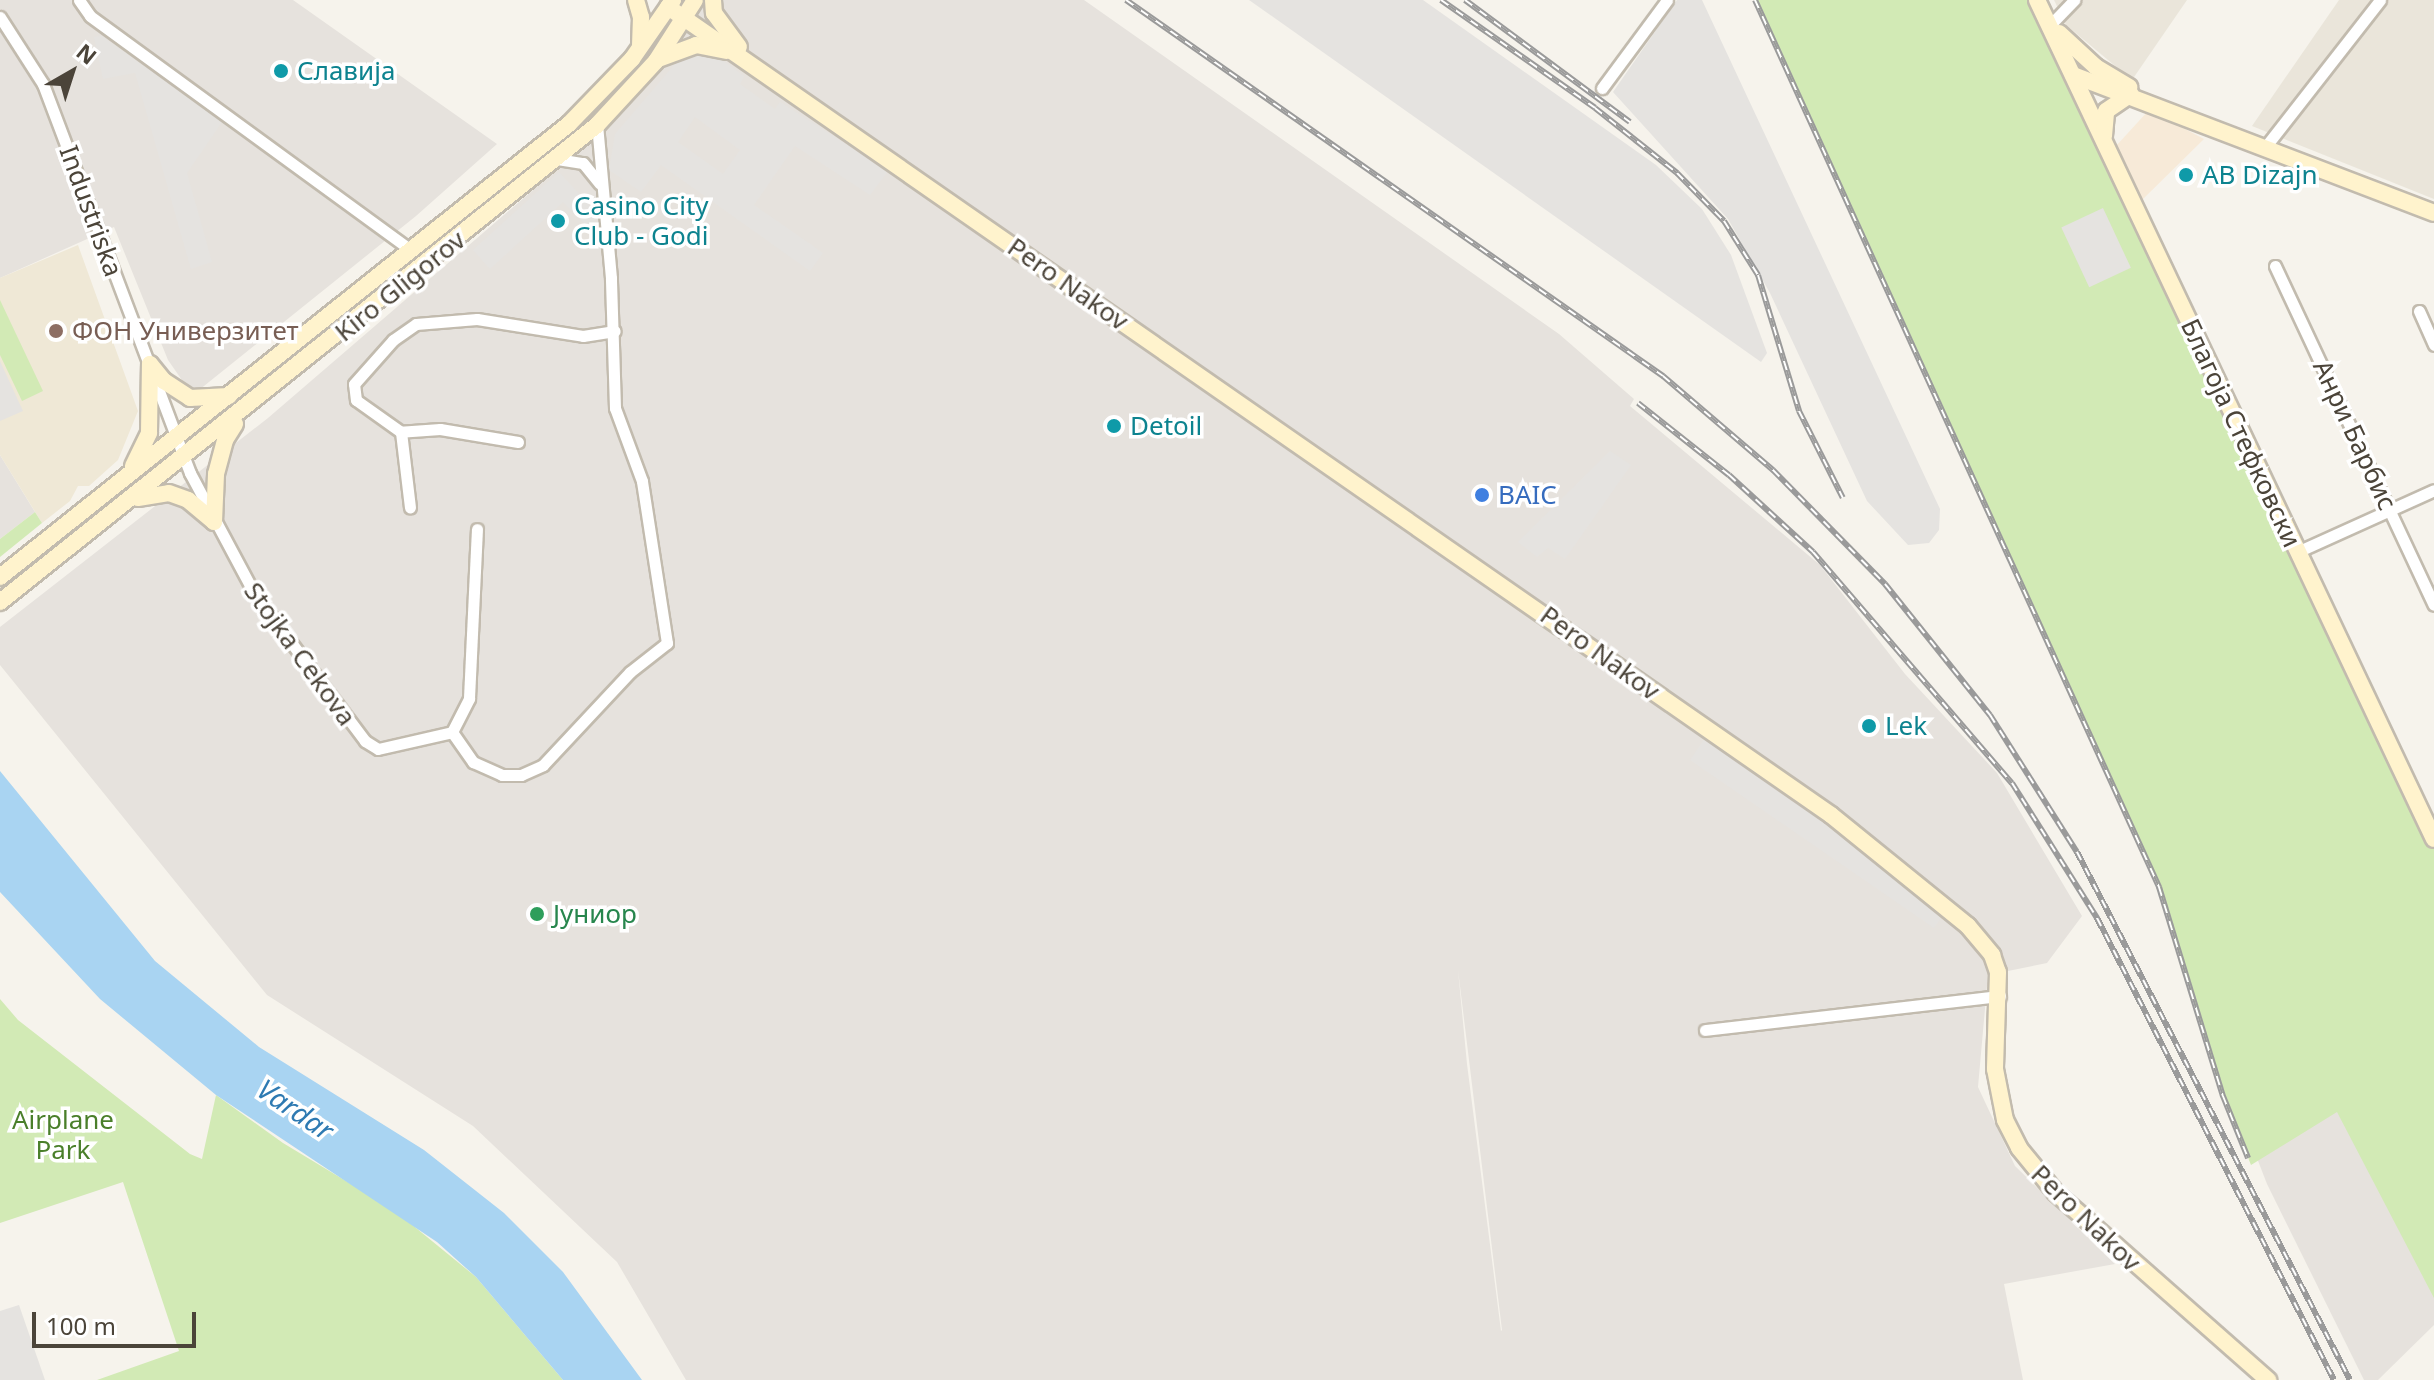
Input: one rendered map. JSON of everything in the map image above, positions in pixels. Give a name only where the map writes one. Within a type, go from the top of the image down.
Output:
[{"type":"street","points":[[79,0],[90,16],[410,249]]},
{"type":"street","points":[[636,0],[641,17],[639,48]]},
{"type":"street","name":"Kiro Gligorov","points":[[0,602],[185,458],[597,125],[656,61],[695,0]]},
{"type":"street","points":[[713,0],[714,13],[751,60]]},
{"type":"street","points":[[1602,88],[1667,0]]},
{"type":"street","name":"Благоја Стефковски","points":[[2037,0],[2434,839]]},
{"type":"street","points":[[2074,0],[2050,25],[2096,67],[2150,101]]},
{"type":"street","points":[[2266,146],[2380,0]]},
{"type":"street","points":[[670,4],[685,18],[751,60]]},
{"type":"street","name":"Kiro Gligorov","points":[[0,577],[569,124],[639,48],[670,4]]},
{"type":"street","name":"Industriska","points":[[0,17],[43,84],[185,458]]},
{"type":"street","points":[[656,61],[702,45],[751,60]]},
{"type":"street","name":"Pero Nakov","points":[[751,60],[1862,838],[1982,941],[1998,972],[1998,1092],[2005,1120],[2035,1172],[2268,1380]]},
{"type":"street","points":[[2073,75],[2087,65],[2096,67]]},
{"type":"street","points":[[2073,75],[2150,101],[2434,213]]},
{"type":"street","points":[[2104,142],[2106,111],[2131,94]]},
{"type":"street","points":[[477,529],[469,698],[452,732],[473,762],[502,775],[521,775],[565,745],[630,672],[667,643],[642,481],[615,408],[615,331],[599,184],[597,125]]},
{"type":"street","points":[[557,159],[583,163],[599,184]]},
{"type":"street","name":"Анри Барбис","points":[[2275,266],[2434,605]]},
{"type":"street","points":[[2419,311],[2434,345]]},
{"type":"street","points":[[518,442],[440,429],[401,432],[356,400],[352,390],[368,366],[416,324],[477,319],[583,336],[615,331]]},
{"type":"street","points":[[150,364],[164,381],[190,398],[231,396]]},
{"type":"street","points":[[122,481],[149,433],[150,364]]},
{"type":"street","points":[[214,522],[216,474],[225,440],[252,403]]},
{"type":"street","points":[[401,432],[410,507]]},
{"type":"street","name":"Stojka Cekova","points":[[185,458],[214,522],[283,636],[365,741],[378,749],[452,732]]},
{"type":"street","points":[[2297,552],[2434,490]]},
{"type":"street","points":[[133,499],[169,493],[188,500],[214,522]]},
{"type":"street","points":[[1705,1030],[2000,996]]},
{"type":"shaded area","points":[[0,0],[293,0],[497,144],[416,216],[199,390],[184,383],[168,360],[114,227],[0,278]]},
{"type":"shaded area","points":[[707,0],[1084,0],[1559,334],[1634,399],[1630,406],[1820,565],[1905,674],[1997,773],[2082,916],[2047,963],[1988,975],[1978,1087],[2015,1166],[2115,1264],[2004,1284],[2023,1380],[686,1380],[617,1262],[473,1126],[267,995],[0,665],[0,627],[268,418],[562,165],[666,63]],"holes":[[[1458,970],[1502,1330],[1467,1064]]]},
{"type":"shaded area","points":[[1249,0],[1423,0],[1656,165],[1702,209],[1731,255],[1767,353],[1761,362]]},
{"type":"shaded area","points":[[1677,0],[1702,0],[1940,509],[1939,530],[1929,543],[1908,545],[1867,501],[1770,293],[1728,219],[1613,92]]},
{"type":"shaded area","points":[[2054,0],[2187,0],[2132,80],[2066,25]]},
{"type":"shaded area","points":[[2339,0],[2434,0],[2434,199],[2252,126]]},
{"type":"shaded area","points":[[102,36],[222,122],[187,173],[212,262],[191,269],[135,73],[103,79],[94,37]]},
{"type":"shaded area","points":[[711,52],[744,76],[740,84],[775,109],[780,102],[888,171],[870,195],[795,146],[754,205],[823,253],[810,271],[661,165],[641,192],[609,170],[615,134],[676,63]],"holes":[[[695,117],[740,150],[723,174],[678,142]]]},
{"type":"shaded area","points":[[2149,110],[2204,139],[2142,200],[2116,146]]},
{"type":"shaded area","points":[[559,172],[594,210],[596,235],[563,202],[490,269],[473,250]]},
{"type":"shaded area","points":[[2103,208],[2131,268],[2089,287],[2061,227]]},
{"type":"shaded area","name":"ФОН Универзитет","points":[[78,245],[138,411],[118,460],[89,486],[78,486],[70,501],[42,523],[0,455],[0,278]]},
{"type":"shaded area","points":[[0,361],[23,411],[0,421]]},
{"type":"shaded area","points":[[1610,451],[1631,465],[1565,559],[1548,548],[1537,557],[1518,542]]},
{"type":"shaded area","points":[[0,455],[35,512],[0,539]]},
{"type":"shaded area","points":[[1705,738],[1835,828],[1944,914],[1934,928],[1690,760]]},
{"type":"shaded area","points":[[2434,883],[2434,1325],[2378,1380],[2364,1380],[2267,1184],[2224,1073]]},
{"type":"shaded area","points":[[19,1305],[45,1380],[0,1380],[0,1311]]},
{"type":"green space","points":[[1755,0],[2031,0],[2434,840],[2434,1298],[2337,1112],[2251,1165],[2223,1096],[2159,887]]},
{"type":"green space","points":[[0,300],[43,391],[22,401],[0,355]]},
{"type":"green space","points":[[35,512],[42,523],[0,557],[0,539]]},
{"type":"green space","name":"Airplane Park","points":[[0,999],[18,1020],[190,1154],[202,1159],[216,1095],[283,1143],[394,1210],[476,1277],[563,1380],[97,1380],[179,1351],[123,1182],[0,1223]]},
{"type":"water","name":"Vardar","points":[[0,771],[155,961],[259,1047],[424,1150],[504,1213],[563,1272],[642,1380],[563,1380],[476,1277],[437,1242],[216,1095],[100,999],[0,892]]},
{"type":"railway","points":[[1126,0],[1663,376],[1773,470],[1885,584],[1990,715],[2077,852],[2350,1380]]},
{"type":"railway","points":[[1441,0],[1595,108],[1677,173],[1724,221],[1758,275],[1799,411],[1843,498]]},
{"type":"railway","points":[[1465,0],[1630,122]]},
{"type":"railway","points":[[1755,0],[2159,887],[2223,1096],[2248,1158]]},
{"type":"railway","points":[[1638,403],[1729,475],[1813,552],[2012,783],[2097,918],[2334,1380]]},
{"type":"place","name":"Славија","points":[[281,71]]},
{"type":"place","name":"AB Dizajn","points":[[2186,175]]},
{"type":"place","name":"Casino City Club - Godi","points":[[558,221]]},
{"type":"place","name":"ФОН Универзитет","points":[[56,331]]},
{"type":"place","name":"Detoil","points":[[1114,426]]},
{"type":"place","name":"BAIC","points":[[1482,495]]},
{"type":"place","name":"Lek","points":[[1869,726]]},
{"type":"place","name":"Јуниор","points":[[537,914]]}]
